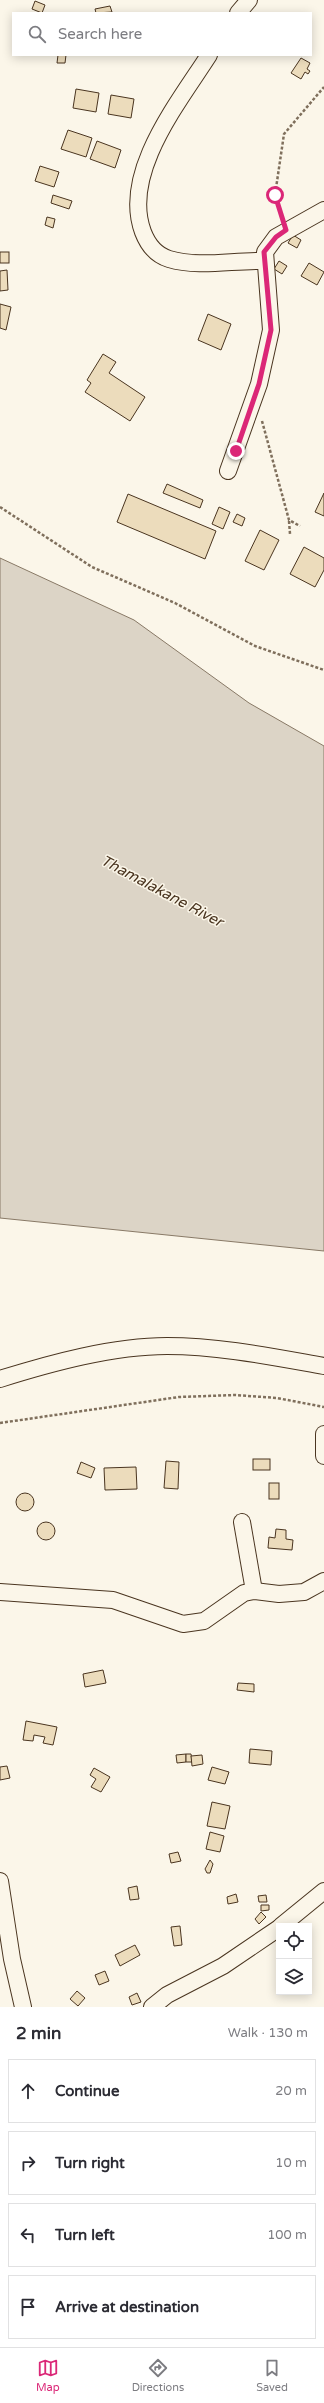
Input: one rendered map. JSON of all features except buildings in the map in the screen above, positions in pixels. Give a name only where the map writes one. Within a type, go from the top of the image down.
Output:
[{"type":"street","points":[[239,12],[249,0]]},
{"type":"street","points":[[208,56],[154,142],[143,174],[138,197],[141,226],[146,241],[157,253],[170,259],[195,263],[264,261]]},
{"type":"street","points":[[228,471],[259,384],[271,330],[264,252],[269,244],[286,230],[324,210]]},
{"type":"street","points":[[0,1379],[34,1368],[125,1349],[167,1346],[209,1349],[324,1366]]},
{"type":"street","points":[[324,1434],[324,1456]]},
{"type":"street","points":[[242,1522],[254,1591]]},
{"type":"street","points":[[0,1592],[113,1600],[183,1624],[204,1621],[244,1593],[254,1591],[279,1594],[304,1592],[324,1581]]},
{"type":"street","points":[[0,1881],[6,1959],[23,2007]]},
{"type":"street","points":[[285,1923],[324,1891]]},
{"type":"street","points":[[152,2007],[167,1995],[223,1966],[276,1930]]},
{"type":"path","points":[[286,230],[275,195],[284,134],[324,87]]},
{"type":"path","points":[[261,417],[289,520],[290,534]]},
{"type":"path","points":[[0,507],[92,567],[176,603],[255,646],[324,670]]},
{"type":"path","points":[[289,520],[300,526]]},
{"type":"path","points":[[0,1424],[179,1397],[235,1396],[277,1398],[324,1407]]},
{"type":"water","name":"Thamalakane River","points":[[0,558],[134,620],[249,703],[324,746],[324,1251],[0,1218]]},
{"type":"route","points":[[236,451],[259,384],[271,330],[264,252],[276,237],[286,230],[275,195]]}]
